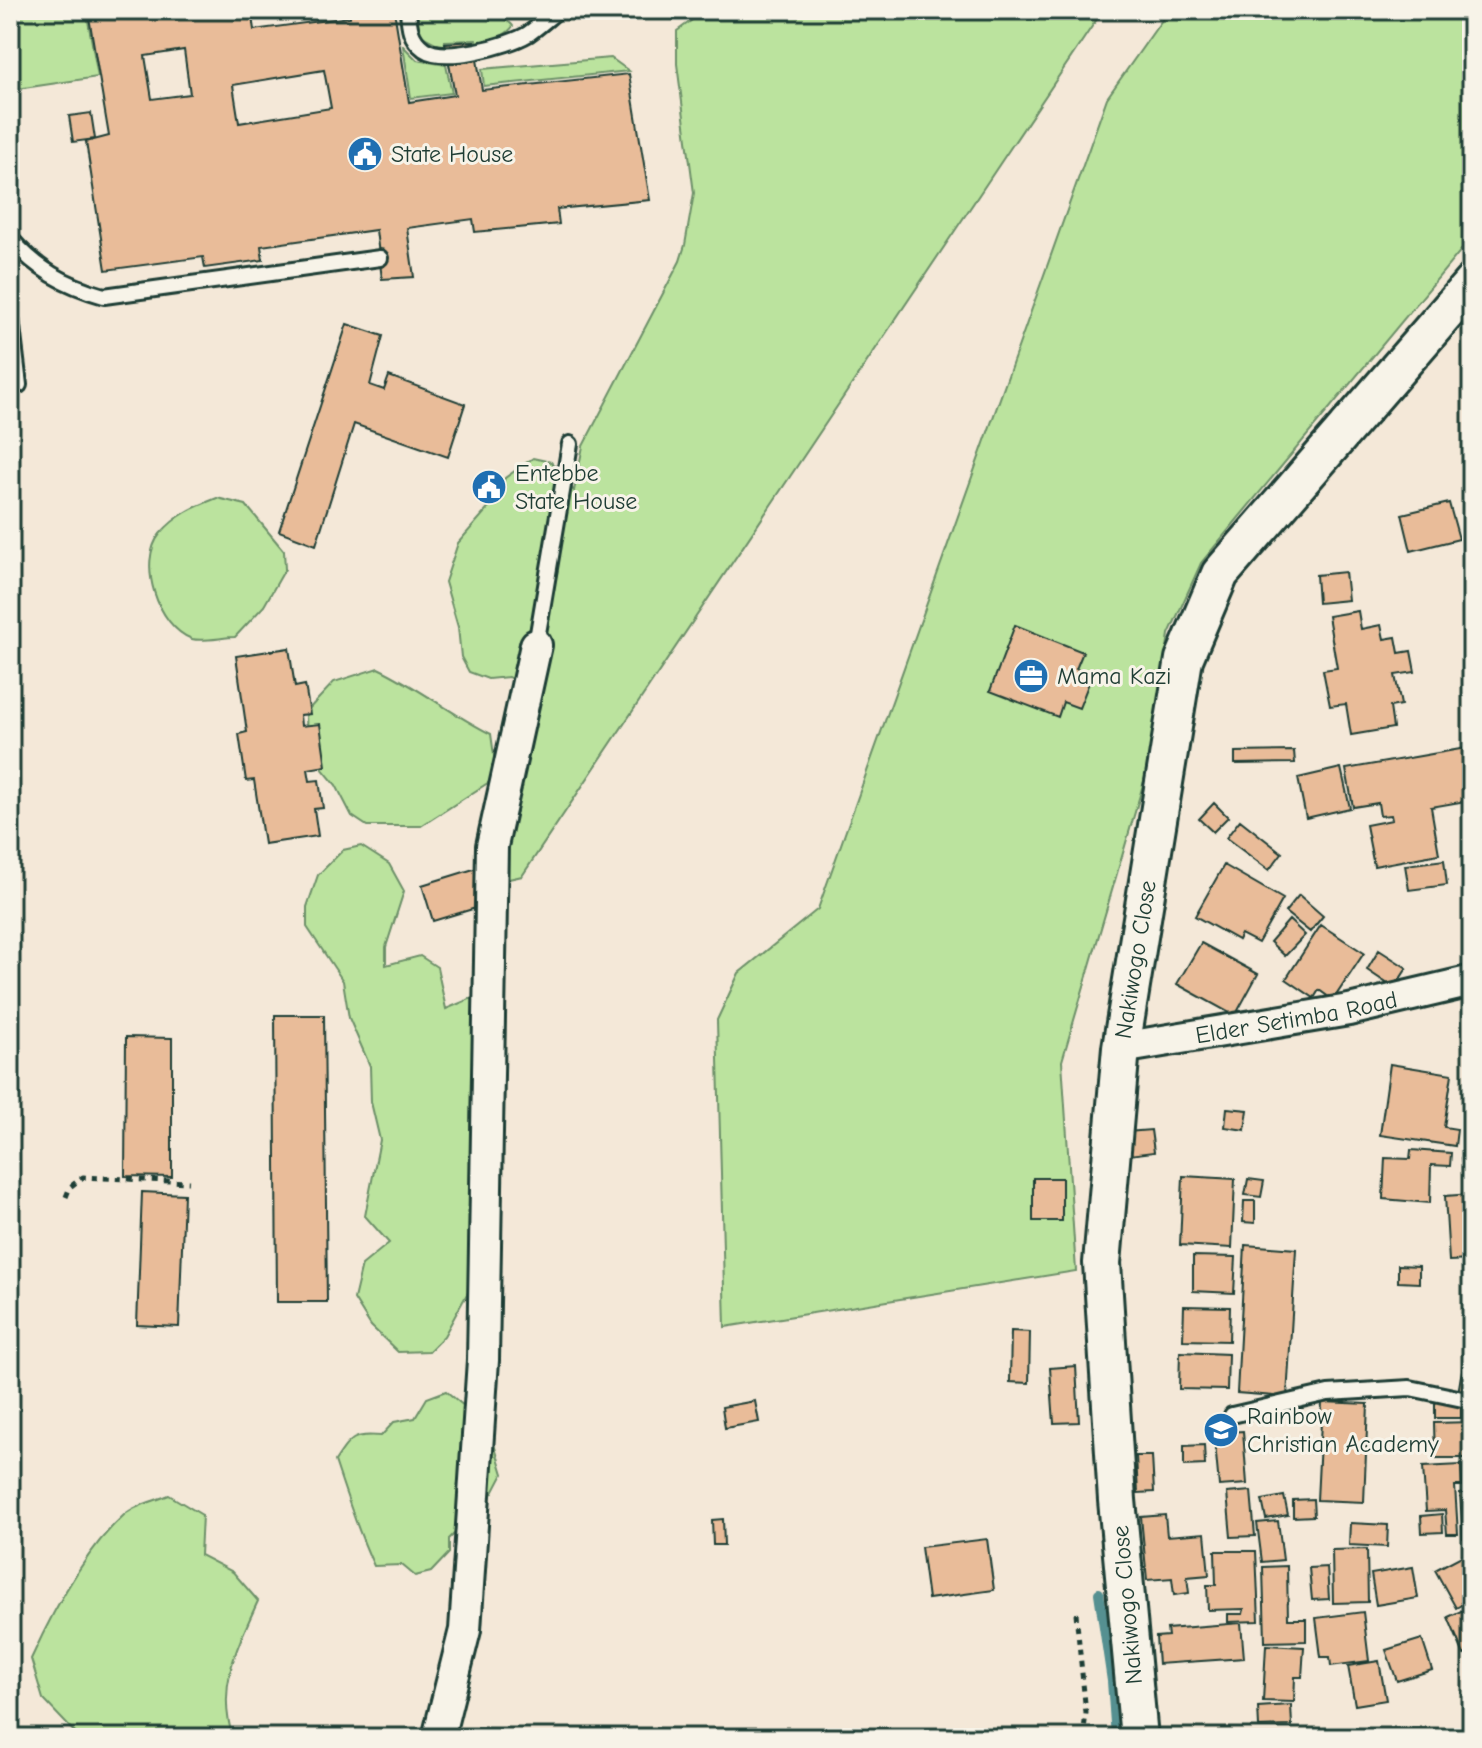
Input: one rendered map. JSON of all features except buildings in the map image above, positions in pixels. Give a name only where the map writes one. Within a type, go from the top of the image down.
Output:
[{"type":"street","name":"Nakiwogo Close","points":[[1139,1738],[1117,1500],[1102,1263],[1121,1048],[1184,659],[1220,574],[1472,283]]},
{"type":"street","points":[[438,1738],[465,1630],[483,1360],[492,846],[536,645]]},
{"type":"street","name":"Elder Setimba Road","points":[[1121,1048],[1349,1010],[1472,981]]},
{"type":"lane","points":[[408,10],[410,33],[416,42],[433,54],[447,54],[505,45],[529,33],[558,10]]},
{"type":"lane","points":[[10,238],[45,271],[71,287],[104,296],[380,258]]},
{"type":"lane","points":[[10,310],[19,385]]},
{"type":"lane","points":[[536,645],[570,444]]},
{"type":"lane","points":[[1232,1415],[1342,1392],[1410,1388],[1472,1401]]},
{"type":"path","points":[[66,1197],[70,1187],[83,1177],[189,1182]]},
{"type":"path","points":[[1076,1613],[1086,1713],[1083,1738]]},
{"type":"green space","points":[[10,10],[114,10],[87,15],[98,77],[10,90]]},
{"type":"green space","points":[[416,10],[495,15],[513,26],[502,36],[477,45],[476,40],[445,41],[445,48],[420,35]]},
{"type":"green space","points":[[706,10],[1103,10],[522,876],[500,881],[535,692],[508,677],[488,679],[469,672],[461,657],[458,627],[445,582],[458,543],[492,504],[505,478],[533,458],[551,462],[574,491],[583,446],[680,261],[694,193],[677,64],[677,31]]},
{"type":"green space","points":[[1169,10],[1472,10],[1472,237],[1201,563],[1169,634],[1152,754],[1062,1061],[1076,1271],[725,1327],[717,1020],[739,973],[818,909],[1107,98]]},
{"type":"green space","points":[[403,46],[417,60],[446,65],[452,93],[411,98]]},
{"type":"green space","points":[[611,58],[629,71],[484,86],[482,69]]},
{"type":"green space","points":[[217,498],[246,505],[284,551],[285,569],[264,606],[235,637],[197,640],[180,632],[160,607],[154,592],[150,560],[153,546],[166,527],[186,512]]},
{"type":"green space","points":[[378,668],[491,734],[497,777],[421,826],[367,826],[352,816],[336,785],[307,750],[306,712],[334,682]]},
{"type":"green space","points":[[361,846],[389,864],[404,891],[386,947],[386,965],[420,956],[437,967],[446,1009],[477,996],[478,1184],[469,1208],[476,1230],[470,1251],[468,1292],[444,1336],[429,1351],[398,1352],[371,1326],[354,1299],[362,1265],[389,1243],[365,1216],[380,1140],[371,1102],[370,1066],[349,1018],[343,981],[307,927],[307,907],[318,875],[343,850]]},
{"type":"green space","points":[[446,1391],[465,1407],[467,1424],[494,1444],[503,1474],[493,1493],[461,1505],[459,1529],[449,1539],[449,1553],[431,1572],[415,1576],[402,1565],[374,1566],[335,1461],[354,1439],[381,1436],[394,1422],[415,1418],[427,1398]]},
{"type":"green space","points":[[169,1495],[202,1515],[200,1555],[233,1572],[258,1601],[236,1651],[228,1684],[228,1719],[233,1738],[80,1738],[43,1699],[31,1659],[71,1582],[96,1545],[134,1508]]},
{"type":"waterway","points":[[1099,1593],[1112,1681],[1116,1738]]},
{"type":"place","name":"State House","points":[[365,154]]},
{"type":"place","name":"Entebbe State House","points":[[489,487]]},
{"type":"place","name":"Mama Kazi","points":[[1031,676]]},
{"type":"place","name":"Rainbow Christian Academy","points":[[1221,1430]]}]
